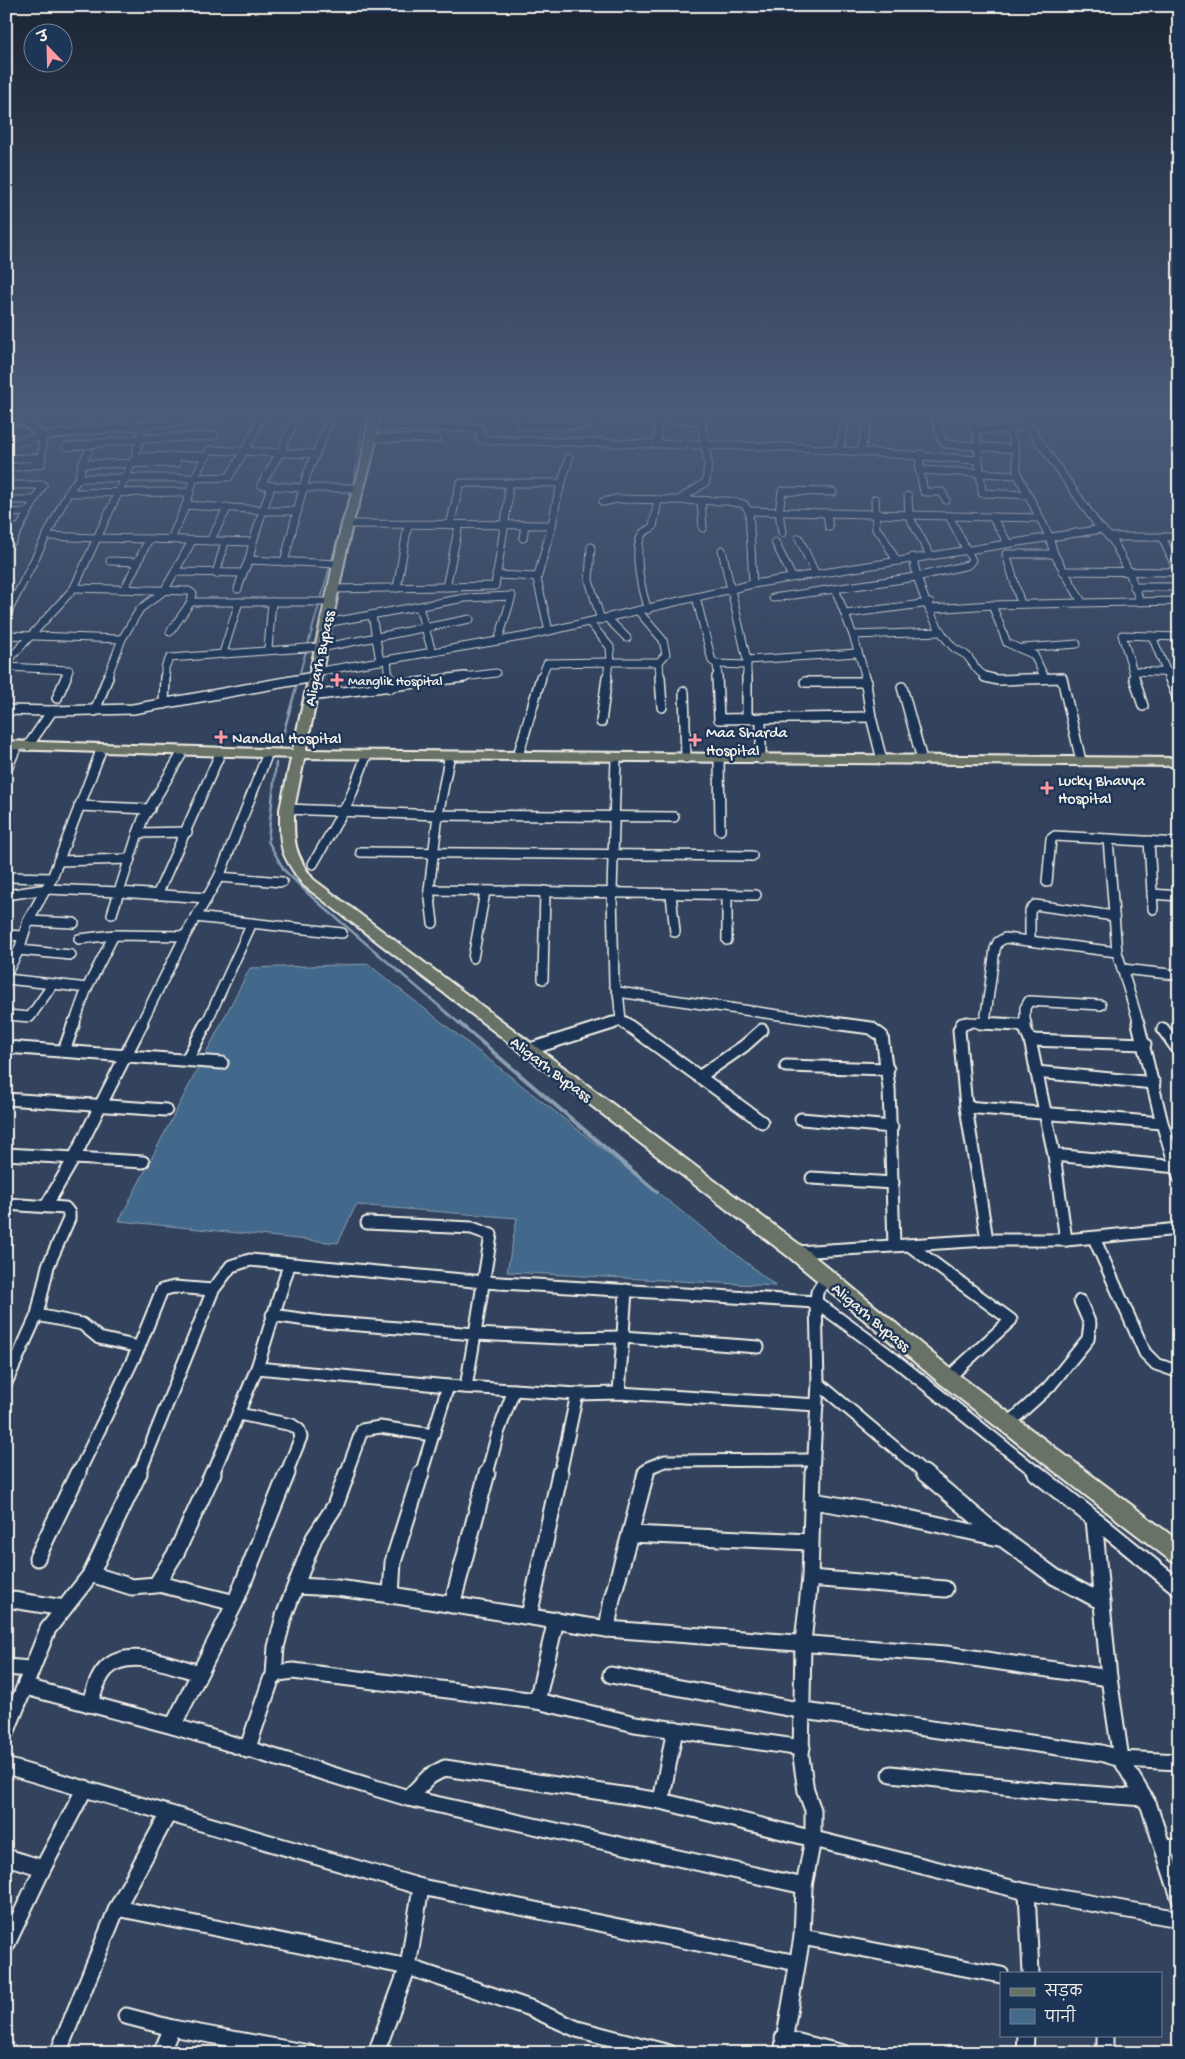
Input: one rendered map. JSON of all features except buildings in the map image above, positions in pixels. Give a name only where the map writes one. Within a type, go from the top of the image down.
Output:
[{"type":"main road","name":"Aligarh Bypass","points":[[350,508],[334,564],[333,589],[328,602],[326,623],[318,648],[287,809],[286,829],[288,845],[293,861],[308,882],[527,1050],[796,1252],[821,1289],[948,1378],[1178,1551]]},
{"type":"main road","points":[[14,748],[365,759],[560,760],[583,758]]},
{"type":"main road","points":[[82,750],[100,753],[266,758],[296,756],[518,756],[1179,762]]},
{"type":"street","points":[[6,542],[12,542],[29,508]]},
{"type":"street","points":[[6,616],[61,508]]},
{"type":"street","points":[[6,663],[74,588],[110,508]]},
{"type":"street","points":[[172,539],[185,508]]},
{"type":"street","points":[[210,541],[227,508]]},
{"type":"street","points":[[241,508],[298,512]]},
{"type":"street","points":[[284,562],[299,508]]},
{"type":"street","points":[[450,525],[454,508]]},
{"type":"street","points":[[333,589],[495,586],[506,508]]},
{"type":"street","points":[[549,630],[537,577],[552,525],[555,508]]},
{"type":"street","points":[[648,610],[638,557],[640,537],[644,531],[654,527],[657,508]]},
{"type":"street","points":[[702,508],[703,528]]},
{"type":"street","points":[[747,508],[749,511],[753,584]]},
{"type":"street","points":[[780,508],[782,533]]},
{"type":"street","points":[[875,508],[876,529],[882,535],[896,560]]},
{"type":"street","points":[[909,508],[910,516],[930,555]]},
{"type":"street","points":[[1034,508],[1049,536],[1054,554],[1082,602]]},
{"type":"street","points":[[1088,508],[1109,537],[1130,572],[1140,601]]},
{"type":"street","points":[[238,589],[249,560],[263,510]]},
{"type":"street","points":[[749,511],[1039,518]]},
{"type":"street","points":[[6,513],[27,512]]},
{"type":"street","points":[[826,514],[829,527]]},
{"type":"street","points":[[773,598],[916,577],[968,565],[972,560],[949,516]]},
{"type":"street","points":[[992,517],[1005,543],[1006,554],[1022,604]]},
{"type":"street","points":[[347,524],[552,525]]},
{"type":"street","points":[[397,588],[408,524]]},
{"type":"street","points":[[446,587],[458,525]]},
{"type":"street","points":[[523,538],[524,525]]},
{"type":"street","points":[[6,528],[19,528]]},
{"type":"street","points":[[6,710],[95,711],[133,709],[164,704],[605,620],[731,588],[965,549],[1102,529]]},
{"type":"street","points":[[48,536],[253,542]]},
{"type":"street","points":[[1109,537],[1179,537]]},
{"type":"street","points":[[1063,571],[1178,571],[1168,554],[1162,537]]},
{"type":"street","points":[[799,538],[815,573]]},
{"type":"street","points":[[125,588],[149,539]]},
{"type":"street","points":[[95,711],[122,639],[140,609],[164,591],[192,541]]},
{"type":"street","points":[[216,574],[225,542]]},
{"type":"street","points":[[775,542],[792,577]]},
{"type":"street","points":[[591,547],[589,580],[605,620],[627,638]]},
{"type":"street","points":[[722,550],[726,579],[731,588],[747,662],[748,719]]},
{"type":"street","points":[[1006,554],[1054,554]]},
{"type":"street","points":[[1168,554],[1179,554]]},
{"type":"street","points":[[913,558],[916,577],[941,632],[953,648],[966,655],[982,676],[997,680],[1062,678],[1082,761]]},
{"type":"street","points":[[249,560],[334,564]]},
{"type":"street","points":[[110,561],[138,562]]},
{"type":"street","points":[[176,572],[243,573]]},
{"type":"street","points":[[496,575],[537,577]]},
{"type":"street","points":[[1134,587],[1179,587]]},
{"type":"street","points":[[74,588],[189,591],[193,594],[191,602],[170,632]]},
{"type":"street","points":[[835,589],[853,635],[866,682],[871,717],[882,760]]},
{"type":"street","points":[[6,594],[18,594]]},
{"type":"street","points":[[326,623],[465,598],[512,596],[498,641]]},
{"type":"street","points":[[696,597],[708,641],[708,655],[717,664],[719,719],[871,717]]},
{"type":"street","points":[[844,614],[930,606],[1179,601]]},
{"type":"street","points":[[191,602],[328,602]]},
{"type":"street","points":[[224,652],[239,602]]},
{"type":"street","points":[[268,649],[272,602]]},
{"type":"street","points":[[992,605],[1006,643],[1035,655],[1045,678]]},
{"type":"street","points":[[419,607],[432,652]]},
{"type":"street","points":[[518,756],[544,667],[547,663],[658,662],[666,654],[663,640],[639,612]]},
{"type":"street","points":[[372,615],[390,688]]},
{"type":"street","points":[[164,704],[164,666],[170,658],[268,649],[318,648],[470,619]]},
{"type":"street","points":[[590,623],[610,647],[610,662],[601,722]]},
{"type":"street","points":[[853,635],[941,632]]},
{"type":"street","points":[[6,635],[122,639]]},
{"type":"street","points":[[1143,706],[1122,635],[1179,637]]},
{"type":"street","points":[[1152,636],[1179,701]]},
{"type":"street","points":[[1022,648],[1077,644]]},
{"type":"street","points":[[717,664],[857,653]]},
{"type":"street","points":[[658,662],[662,707]]},
{"type":"street","points":[[6,667],[69,670],[56,698]]},
{"type":"street","points":[[1133,671],[1179,673]]},
{"type":"street","points":[[310,696],[390,688],[496,673]]},
{"type":"street","points":[[804,682],[866,682]]},
{"type":"street","points":[[902,687],[922,760]]},
{"type":"street","points":[[684,692],[686,758]]},
{"type":"street","points":[[6,771],[14,748],[52,711]]},
{"type":"street","points":[[761,718],[761,759]]},
{"type":"street","points":[[87,988],[53,984],[7,974],[19,950],[28,921],[52,878],[100,753]]},
{"type":"street","points":[[112,914],[143,819],[181,755]]},
{"type":"street","points":[[158,893],[187,832],[218,756]]},
{"type":"street","points":[[46,1206],[74,1158],[185,936],[219,877],[266,758]]},
{"type":"street","points":[[616,758],[612,892],[614,984],[618,992],[621,1020],[762,1122]]},
{"type":"street","points":[[312,864],[346,811],[355,791],[365,759]]},
{"type":"street","points":[[433,923],[429,890],[438,814],[449,759]]},
{"type":"street","points":[[718,759],[720,830]]},
{"type":"street","points":[[79,806],[150,809]]},
{"type":"street","points":[[287,809],[438,814],[674,817]]},
{"type":"street","points":[[138,833],[187,832]]},
{"type":"street","points":[[1047,882],[1051,839],[1055,836],[1179,843]]},
{"type":"street","points":[[1054,1155],[1178,1172],[1162,1123],[1145,1044],[1117,952],[1108,839]]},
{"type":"street","points":[[1149,841],[1153,908]]},
{"type":"street","points":[[361,852],[434,851],[752,856]]},
{"type":"street","points":[[58,861],[130,859]]},
{"type":"street","points":[[6,877],[52,878]]},
{"type":"street","points":[[219,877],[282,882]]},
{"type":"street","points":[[6,895],[47,889],[158,893],[207,898]]},
{"type":"street","points":[[429,890],[756,895]]},
{"type":"street","points":[[543,979],[545,891]]},
{"type":"street","points":[[473,958],[485,892]]},
{"type":"street","points":[[670,894],[675,932]]},
{"type":"street","points":[[1152,894],[1179,896]]},
{"type":"street","points":[[727,895],[727,940]]},
{"type":"street","points":[[1030,940],[1030,911],[1035,905],[1114,916]]},
{"type":"street","points":[[195,918],[342,932]]},
{"type":"street","points":[[28,921],[74,923]]},
{"type":"street","points":[[187,1060],[215,1006],[252,923]]},
{"type":"street","points":[[6,935],[22,936]]},
{"type":"street","points":[[79,939],[114,935],[185,936]]},
{"type":"street","points":[[64,1051],[87,988],[114,935]]},
{"type":"street","points":[[985,1022],[998,942],[1005,938],[1117,952]]},
{"type":"street","points":[[19,950],[71,955]]},
{"type":"street","points":[[1122,970],[1179,975]]},
{"type":"street","points":[[6,1016],[30,1017],[53,984]]},
{"type":"street","points":[[618,992],[871,1028],[882,1036],[888,1069],[892,1127],[893,1183],[891,1215],[894,1245]]},
{"type":"street","points":[[1066,1240],[1054,1155],[1030,1040],[1025,1028],[1025,1008],[1029,1001],[1101,1005]]},
{"type":"street","points":[[527,1050],[621,1020]]},
{"type":"street","points":[[987,1240],[966,1107],[959,1030],[962,1024],[969,1022],[1008,1023],[1025,1028]]},
{"type":"street","points":[[1163,1029],[1179,1051]]},
{"type":"street","points":[[699,1077],[744,1046],[762,1030]]},
{"type":"street","points":[[1030,1040],[1145,1044]]},
{"type":"street","points":[[6,1047],[222,1063]]},
{"type":"street","points":[[786,1066],[888,1069]]},
{"type":"street","points":[[1036,1072],[1154,1083]]},
{"type":"street","points":[[6,1099],[166,1110]]},
{"type":"street","points":[[966,1107],[1162,1123]]},
{"type":"street","points":[[801,1119],[892,1127]]},
{"type":"street","points":[[6,1154],[143,1162]]},
{"type":"street","points":[[812,1178],[893,1183]]},
{"type":"street","points":[[6,1204],[65,1208],[69,1213],[69,1219],[48,1266],[37,1315],[6,1383]]},
{"type":"street","points":[[367,1223],[485,1230],[490,1235],[492,1244],[466,1387]]},
{"type":"street","points":[[796,1252],[987,1240],[1066,1240],[1179,1229]]},
{"type":"street","points":[[1094,1238],[1146,1353],[1156,1364],[1179,1372]]},
{"type":"street","points":[[909,1245],[1011,1320],[948,1378]]},
{"type":"street","points":[[6,1733],[26,1687],[30,1669],[48,1629],[91,1574],[141,1469],[213,1290],[229,1266],[236,1261],[250,1260],[484,1282],[626,1290],[821,1289],[893,1358],[1179,1588]]},
{"type":"street","points":[[91,1574],[107,1582],[128,1586],[151,1588],[159,1584],[173,1559],[239,1414],[257,1368],[289,1265]]},
{"type":"street","points":[[37,1558],[139,1347],[162,1290],[174,1287],[213,1290]]},
{"type":"street","points":[[821,1289],[810,1578],[803,1642],[804,1711],[802,1748],[806,1791],[813,1810],[813,1839],[804,1886],[802,1937],[783,2045],[843,2053]]},
{"type":"street","points":[[619,1393],[626,1290]]},
{"type":"street","points":[[1008,1424],[1049,1387],[1088,1339],[1092,1331],[1091,1324],[1080,1301]]},
{"type":"street","points":[[37,1315],[82,1324],[99,1338],[139,1347]]},
{"type":"street","points":[[272,1315],[321,1322],[475,1334],[561,1338],[623,1337],[758,1347]]},
{"type":"street","points":[[257,1368],[448,1386],[577,1394],[619,1393],[817,1405]]},
{"type":"street","points":[[818,1383],[1002,1539],[1055,1577],[1102,1602]]},
{"type":"street","points":[[392,1595],[393,1562],[448,1386]]},
{"type":"street","points":[[452,1605],[498,1433],[514,1390]]},
{"type":"street","points":[[529,1616],[577,1394]]},
{"type":"street","points":[[173,1726],[235,1603],[301,1437],[299,1430],[292,1425],[239,1414]]},
{"type":"street","points":[[247,1750],[268,1687],[274,1676],[276,1647],[284,1616],[314,1538],[335,1506],[362,1430],[380,1428],[433,1435]]},
{"type":"street","points":[[608,1629],[612,1599],[644,1475],[650,1467],[665,1461],[813,1460]]},
{"type":"street","points":[[813,1502],[886,1513],[1002,1539]]},
{"type":"street","points":[[1094,1519],[1110,1678],[1121,1759],[1149,1806],[1179,1897]]},
{"type":"street","points":[[630,1534],[810,1542]]},
{"type":"street","points":[[810,1578],[945,1589]]},
{"type":"street","points":[[159,1584],[235,1603]]},
{"type":"street","points":[[296,1586],[337,1588],[392,1595],[608,1629],[946,1654],[1110,1678]]},
{"type":"street","points":[[6,1600],[64,1608]]},
{"type":"street","points":[[537,1701],[556,1620]]},
{"type":"street","points":[[90,1704],[100,1678],[108,1667],[116,1661],[143,1659],[199,1673]]},
{"type":"street","points":[[6,1667],[30,1669]]},
{"type":"street","points":[[274,1676],[284,1671],[299,1671],[537,1701],[560,1708],[675,1729],[802,1748]]},
{"type":"street","points":[[611,1675],[804,1711],[1092,1751],[1121,1759],[1179,1762]]},
{"type":"street","points":[[26,1687],[173,1726],[408,1798],[804,1886]]},
{"type":"street","points":[[662,1802],[675,1729]]},
{"type":"street","points":[[6,1766],[421,1887],[797,1963]]},
{"type":"street","points":[[408,1798],[430,1776],[445,1768],[662,1802],[1027,1892],[1179,1919]]},
{"type":"street","points":[[891,1774],[1049,1791],[1144,1798]]},
{"type":"street","points":[[6,1946],[85,1788]]},
{"type":"street","points":[[58,2053],[117,1908],[168,1814]]},
{"type":"street","points":[[1163,1848],[1179,1847]]},
{"type":"street","points":[[6,1857],[44,1868]]},
{"type":"street","points":[[376,2053],[408,1967],[421,1887]]},
{"type":"street","points":[[1027,1892],[1031,1972]]},
{"type":"street","points":[[117,1908],[408,1967],[530,2008],[577,2029],[670,2053]]},
{"type":"street","points":[[802,1937],[1000,1975]]},
{"type":"street","points":[[126,2016],[172,2028],[309,2053]]},
{"type":"street","points":[[161,2053],[172,2028]]},
{"type":"street","points":[[1025,2053],[1026,2036]]},
{"type":"street","points":[[1105,2036],[1105,2053]]},
{"type":"water","points":[[368,964],[776,1286],[507,1272],[517,1218],[356,1205],[338,1243],[119,1221],[250,968]]},
{"type":"waterway","points":[[345,517],[347,508]]},
{"type":"waterway","points":[[299,676],[341,527]]},
{"type":"waterway","points":[[279,749],[297,684]]},
{"type":"waterway","points":[[276,763],[268,841],[284,870],[313,898],[460,1024]]},
{"type":"waterway","points":[[459,1023],[657,1192]]},
{"type":"place","name":"Manglik Hospital","points":[[337,680]]},
{"type":"place","name":"Nandlal Hospital","points":[[221,737]]},
{"type":"place","name":"Maa Sharda Hospital","points":[[695,740]]},
{"type":"place","name":"Lucky Bhavya Hospital","points":[[1047,788]]}]
